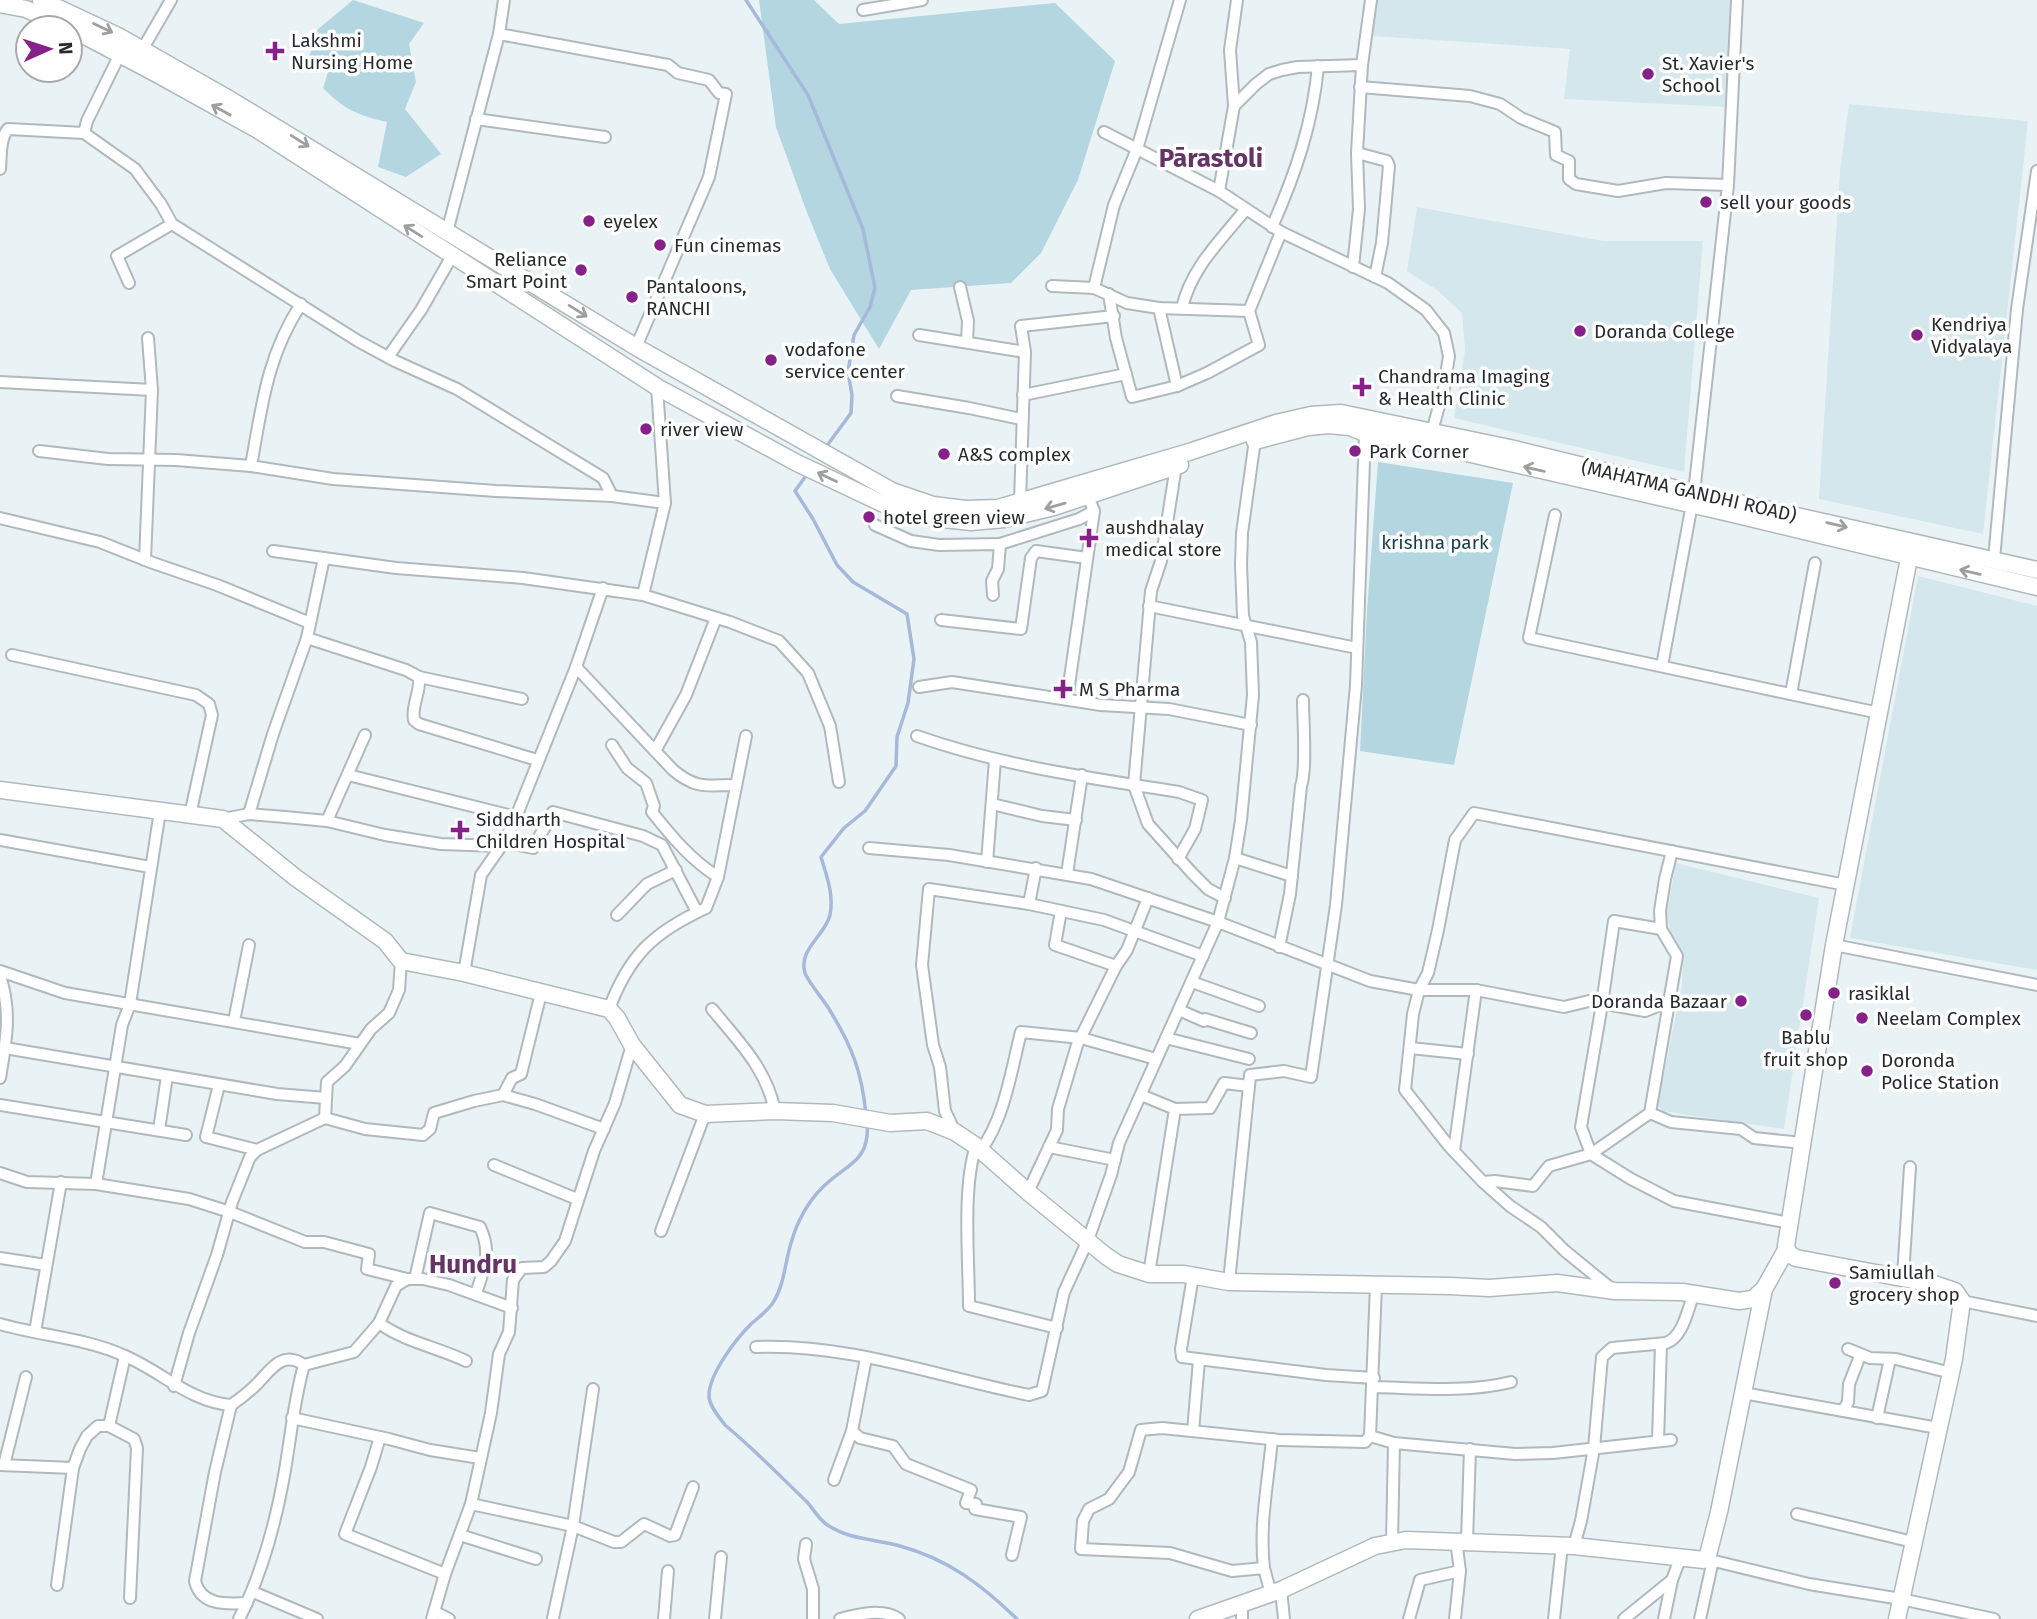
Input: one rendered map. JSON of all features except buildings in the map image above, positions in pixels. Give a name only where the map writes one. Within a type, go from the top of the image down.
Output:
[{"type":"main road","name":"(MAHATMA GANDHI ROAD)","points":[[41,0],[142,50],[265,120],[636,347],[892,491],[933,505],[965,509],[998,508],[1189,452],[1276,422],[1340,413],[1430,439],[1510,448],[1692,499],[1994,559],[2037,570]]},
{"type":"main road","points":[[0,4],[37,14]]},
{"type":"main road","points":[[84,36],[258,131],[657,387],[797,463],[890,507],[926,517],[971,522],[1091,504],[1176,466],[1282,432],[1328,425],[1365,433],[1430,439]]},
{"type":"main road","points":[[761,442],[769,421]]},
{"type":"main road","points":[[1692,499],[1909,558],[2037,587]]},
{"type":"main road","points":[[0,790],[223,819],[296,878],[385,941],[401,961],[464,973],[609,1009],[632,1045],[680,1105],[705,1114],[775,1111],[833,1113],[890,1124],[927,1121],[956,1132],[979,1148],[1027,1192],[1118,1264],[1149,1274],[1193,1276],[1229,1282],[1489,1288],[1557,1283],[1615,1291],[1694,1294],[1746,1301],[1753,1299],[1763,1289],[1786,1250],[1834,945],[1909,558]]},
{"type":"main road","points":[[1786,1250],[1796,1258],[1903,1276],[1948,1287],[1959,1295],[1962,1301],[1951,1373],[1897,1619]]},
{"type":"main road","points":[[1198,1619],[1242,1612],[1276,1592],[1375,1546],[1406,1540],[1568,1546],[1709,1560],[1763,1289]]},
{"type":"street","points":[[142,50],[171,0]]},
{"type":"street","points":[[447,232],[499,34],[505,0]]},
{"type":"street","points":[[863,10],[922,0]]},
{"type":"street","points":[[1094,288],[1114,205],[1138,149],[1180,0]]},
{"type":"street","points":[[1219,191],[1234,106],[1230,50],[1237,0]]},
{"type":"street","points":[[1353,267],[1359,218],[1357,153],[1360,87],[1371,0]]},
{"type":"street","points":[[1662,666],[1692,499],[1728,185],[1737,0]]},
{"type":"street","points":[[499,34],[668,65],[678,73],[709,80],[719,93],[726,94],[709,177],[636,347]]},
{"type":"street","points":[[84,133],[87,121],[120,54]]},
{"type":"street","points":[[1234,106],[1269,74],[1290,68],[1362,65]]},
{"type":"street","points":[[1108,294],[1116,338],[1132,397],[1177,386],[1208,373],[1259,345],[1249,311],[1294,179],[1313,103],[1318,66]]},
{"type":"street","points":[[1360,87],[1470,96],[1500,104],[1521,118],[1553,130],[1556,134],[1556,155],[1569,161],[1569,179],[1576,184],[1618,191],[1665,183],[1728,185]]},
{"type":"street","points":[[476,119],[606,137]]},
{"type":"street","points":[[0,169],[3,133],[8,129],[84,133],[135,169],[172,224],[388,358],[457,389],[603,478],[612,496]]},
{"type":"street","points":[[1104,132],[1219,191],[1277,229],[1375,277],[1413,299],[1426,310],[1444,333],[1448,345],[1448,365],[1430,439]]},
{"type":"street","points":[[1357,153],[1387,161],[1390,166],[1382,243],[1375,277]]},
{"type":"street","points":[[1994,559],[2017,309],[2037,171]]},
{"type":"street","points":[[1182,308],[1197,268],[1246,209]]},
{"type":"street","points":[[129,283],[117,256],[172,224]]},
{"type":"street","points":[[388,358],[421,310],[452,256]]},
{"type":"street","points":[[1052,286],[1094,288],[1127,303],[1159,308],[1249,311]]},
{"type":"street","points":[[960,287],[968,321],[967,342]]},
{"type":"street","points":[[251,466],[270,368],[287,326],[301,304]]},
{"type":"street","points":[[1159,308],[1177,386]]},
{"type":"street","points":[[1020,502],[1025,352],[1021,326],[1114,316]]},
{"type":"street","points":[[919,335],[1025,352]]},
{"type":"street","points":[[145,560],[152,390],[148,338]]},
{"type":"street","points":[[1023,395],[1126,374]]},
{"type":"street","points":[[0,382],[152,390]]},
{"type":"street","points":[[643,595],[664,503],[657,387]]},
{"type":"street","points":[[897,396],[1021,419]]},
{"type":"street","points":[[1229,1282],[1251,1075],[1283,1071],[1311,1077],[1340,869],[1357,648],[1365,433]]},
{"type":"street","points":[[756,1348],[782,1346],[866,1358],[1029,1395],[1042,1391],[1065,1292],[1088,1240],[1119,1143],[1218,922],[1235,858],[1251,725],[1252,652],[1241,592],[1242,533],[1255,440]]},
{"type":"street","points":[[38,451],[150,461],[176,460],[251,466],[333,479],[612,496],[664,503]]},
{"type":"street","points":[[1176,466],[1161,561],[1149,606],[1134,785],[1148,824],[1208,889],[1226,898]]},
{"type":"street","points":[[875,525],[911,541],[939,545],[1000,544],[1079,519],[1091,504]]},
{"type":"street","points":[[1067,699],[1087,558],[1091,504]]},
{"type":"street","points":[[1555,515],[1529,638],[1879,713]]},
{"type":"street","points":[[0,518],[100,542],[310,623]]},
{"type":"street","points":[[993,595],[992,582],[998,569],[1000,544]]},
{"type":"street","points":[[273,551],[396,568],[603,588],[643,595],[779,641],[808,673],[830,726],[839,782]]},
{"type":"street","points":[[941,620],[1021,629],[1031,558],[1036,551],[1087,558]]},
{"type":"street","points":[[249,814],[272,734],[307,638],[324,558]]},
{"type":"street","points":[[1791,694],[1815,564]]},
{"type":"street","points":[[464,973],[481,875],[504,842],[516,817],[576,667],[603,588]]},
{"type":"street","points":[[1149,606],[1357,648]]},
{"type":"street","points":[[655,751],[686,695],[716,618]]},
{"type":"street","points":[[307,638],[406,670],[419,677],[522,699]]},
{"type":"street","points":[[12,656],[196,695],[209,704],[212,715],[190,815]]},
{"type":"street","points":[[576,667],[687,782],[697,785],[736,785]]},
{"type":"street","points":[[419,677],[420,686],[412,711],[414,720],[537,760]]},
{"type":"street","points":[[919,687],[952,682],[1101,705],[1169,709],[1251,725]]},
{"type":"street","points":[[1279,947],[1287,912],[1301,786],[1305,775],[1303,699]]},
{"type":"street","points":[[327,821],[365,735]]},
{"type":"street","points":[[609,1009],[619,982],[634,958],[679,920],[706,908],[718,877],[746,736]]},
{"type":"street","points":[[917,736],[995,760],[1179,793],[1202,800],[1195,829],[1178,859]]},
{"type":"street","points":[[612,745],[627,768],[646,783],[654,806],[653,812],[671,836],[699,865],[718,877]]},
{"type":"street","points":[[987,862],[995,760]]},
{"type":"street","points":[[348,775],[516,817]]},
{"type":"street","points":[[1067,874],[1082,775]]},
{"type":"street","points":[[992,804],[1042,816],[1076,820]]},
{"type":"street","points":[[96,1184],[122,1025],[130,1004],[160,811]]},
{"type":"street","points":[[223,819],[249,814],[327,821],[385,835],[441,844],[497,846],[504,842],[533,848],[553,812],[643,836],[662,845],[697,912]]},
{"type":"street","points":[[1615,1291],[1565,1251],[1541,1227],[1510,1206],[1483,1182],[1405,1090],[1419,990],[1428,973],[1455,839],[1474,813],[1846,885]]},
{"type":"street","points":[[0,840],[150,867]]},
{"type":"street","points":[[869,848],[949,855],[1091,879],[1218,922],[1370,981],[1419,990],[1476,990],[1564,1007],[1589,1001],[1645,1012],[1670,1001]]},
{"type":"street","points":[[1483,1182],[1533,1186],[1549,1166],[1591,1154],[1650,1113],[1677,956],[1661,929],[1660,911],[1672,851]]},
{"type":"street","points":[[1235,858],[1292,876]]},
{"type":"street","points":[[1029,904],[1037,868]]},
{"type":"street","points":[[617,915],[647,884],[676,870]]},
{"type":"street","points":[[956,1132],[945,1111],[922,965],[929,889],[1029,904],[1104,920],[1203,956]]},
{"type":"street","points":[[1027,1192],[1058,1130],[1058,1109],[1081,1038],[1116,966],[1127,950],[1148,898]]},
{"type":"street","points":[[1061,911],[1055,945],[1116,966]]},
{"type":"street","points":[[1661,929],[1614,922],[1581,1127],[1591,1154],[1674,1201],[1790,1223]]},
{"type":"street","points":[[234,1021],[248,945]]},
{"type":"street","points":[[1834,945],[2037,985]]},
{"type":"street","points":[[325,1118],[327,1082],[345,1066],[371,1029],[389,1013],[399,990],[401,961]]},
{"type":"street","points":[[0,971],[65,993],[360,1044]]},
{"type":"street","points":[[0,976],[7,1006],[8,1031],[0,1078]]},
{"type":"street","points":[[1192,982],[1259,1006]]},
{"type":"street","points":[[1454,1151],[1476,990]]},
{"type":"street","points":[[503,1096],[512,1078],[521,1074],[541,993]]},
{"type":"street","points":[[712,1009],[768,1082],[775,1111]]},
{"type":"street","points":[[1179,1010],[1204,1021],[1205,1019],[1251,1032]]},
{"type":"street","points":[[1057,1328],[969,1306],[971,1161],[979,1148],[990,1138],[1021,1032],[1081,1038],[1156,1059]]},
{"type":"street","points":[[1166,1038],[1249,1059]]},
{"type":"street","points":[[449,1619],[434,1615],[445,1574],[471,1504],[491,1413],[499,1354],[509,1332],[513,1280],[522,1268],[544,1267],[565,1241],[615,1103],[632,1045]]},
{"type":"street","points":[[5,1048],[219,1085],[326,1098]]},
{"type":"street","points":[[1409,1048],[1468,1054]]},
{"type":"street","points":[[159,1130],[167,1076]]},
{"type":"street","points":[[1141,1095],[1175,1108],[1210,1108],[1224,1083],[1249,1086]]},
{"type":"street","points":[[219,1085],[206,1138],[257,1150]]},
{"type":"street","points":[[174,1386],[230,1212],[250,1157],[257,1150],[325,1118],[365,1129],[423,1135],[430,1129],[434,1113],[503,1096],[535,1104],[604,1129]]},
{"type":"street","points":[[0,1105],[186,1135]]},
{"type":"street","points":[[1149,1274],[1175,1108]]},
{"type":"street","points":[[1650,1113],[1671,1122],[1741,1129],[1754,1138],[1803,1143]]},
{"type":"street","points":[[660,1231],[705,1114]]},
{"type":"street","points":[[1049,1147],[1115,1160]]},
{"type":"street","points":[[494,1164],[578,1199]]},
{"type":"street","points":[[1903,1276],[1910,1167]]},
{"type":"street","points":[[0,1173],[27,1182],[96,1184],[189,1199],[305,1242],[324,1242],[369,1254],[367,1269],[449,1284],[512,1308]]},
{"type":"street","points":[[35,1332],[61,1182]]},
{"type":"street","points":[[304,1365],[354,1352],[379,1323],[396,1286],[411,1279],[430,1213],[480,1227],[486,1241],[487,1255],[476,1294]]},
{"type":"street","points":[[0,1258],[46,1265]]},
{"type":"street","points":[[1193,1276],[1182,1357],[1374,1382],[1456,1388],[1495,1386],[1511,1382]]},
{"type":"street","points":[[1264,1568],[1232,1571],[1170,1553],[1081,1549],[1083,1521],[1089,1509],[1109,1499],[1129,1472],[1141,1430],[1162,1428],[1272,1439],[1365,1442],[1370,1436],[1374,1382],[1376,1285]]},
{"type":"street","points":[[1554,1619],[1568,1546],[1581,1521],[1594,1448],[1600,1367],[1604,1354],[1619,1347],[1661,1344],[1673,1340],[1694,1294]]},
{"type":"street","points":[[1962,1301],[2037,1316]]},
{"type":"street","points":[[379,1323],[411,1341],[466,1361]]},
{"type":"street","points":[[0,1324],[125,1356],[174,1386],[207,1401],[231,1405]]},
{"type":"street","points":[[1658,1441],[1661,1344]]},
{"type":"street","points":[[1848,1349],[1870,1359],[1890,1359],[1951,1373]]},
{"type":"street","points":[[109,1426],[125,1356]]},
{"type":"street","points":[[1843,1411],[1848,1402],[1849,1384],[1860,1356]]},
{"type":"street","points":[[834,1480],[852,1431],[866,1358]]},
{"type":"street","points":[[304,1365],[297,1360],[286,1359],[275,1363],[257,1384],[231,1405],[215,1472],[195,1581],[197,1590],[213,1602],[226,1604],[250,1597],[317,1619]]},
{"type":"street","points":[[1877,1418],[1890,1359]]},
{"type":"street","points":[[1193,1431],[1199,1360]]},
{"type":"street","points":[[239,1619],[250,1597],[275,1519],[304,1365]]},
{"type":"street","points":[[26,1377],[2,1465],[73,1468]]},
{"type":"street","points":[[554,1619],[573,1526],[593,1389]]},
{"type":"street","points":[[1743,1393],[1938,1428]]},
{"type":"street","points":[[292,1418],[430,1450],[480,1458]]},
{"type":"street","points":[[57,1585],[73,1468],[88,1436],[97,1426],[109,1426],[134,1439],[137,1448],[130,1598]]},
{"type":"street","points":[[852,1431],[860,1438],[893,1446],[906,1464],[971,1490],[966,1503],[976,1504],[975,1509],[1021,1517],[1012,1555]]},
{"type":"street","points":[[1370,1436],[1394,1443],[1516,1454],[1671,1440]]},
{"type":"street","points":[[380,1437],[345,1534],[445,1574]]},
{"type":"street","points":[[1272,1439],[1264,1498],[1262,1551],[1264,1568],[1276,1592],[1284,1619]]},
{"type":"street","points":[[1392,1542],[1394,1443]]},
{"type":"street","points":[[1455,1619],[1470,1449]]},
{"type":"street","points":[[471,1504],[573,1526],[614,1542],[621,1542],[644,1524],[670,1536],[675,1535],[693,1487]]},
{"type":"street","points":[[1797,1514],[1913,1542]]},
{"type":"street","points":[[460,1535],[536,1559]]},
{"type":"street","points":[[806,1544],[803,1559],[813,1589],[813,1619]]},
{"type":"street","points":[[715,1619],[721,1557]]},
{"type":"street","points":[[1664,1619],[1672,1580],[1680,1559]]},
{"type":"street","points":[[1700,1619],[1709,1560],[1809,1584],[1994,1619]]},
{"type":"street","points":[[664,1619],[668,1571]]},
{"type":"street","points":[[1409,1619],[1420,1580],[1460,1571]]},
{"type":"street","points":[[1624,1619],[1672,1580]]},
{"type":"street","points":[[840,1619],[878,1613],[900,1619]]},
{"type":"shaded area","name":"St. Xavier's School","points":[[1377,0],[1734,0],[1726,107],[1564,99],[1570,49],[1372,36]]},
{"type":"shaded area","name":"Kendriya Vidyalaya","points":[[1849,104],[2028,121],[1983,534],[1819,499],[1840,171]]},
{"type":"shaded area","name":"Doranda College","points":[[1417,207],[1603,241],[1703,241],[1684,472],[1454,418],[1465,350],[1462,313],[1437,290],[1407,271]]},
{"type":"shaded area","points":[[1918,576],[2037,606],[2037,970],[1850,938]]},
{"type":"shaded area","name":"Doranda Bazaar","points":[[1676,863],[1819,898],[1784,1129],[1662,1111],[1658,1104],[1682,985],[1683,955],[1670,932],[1667,913]]},
{"type":"green space","points":[[353,0],[424,23],[409,44],[416,82],[405,109],[441,154],[406,177],[378,167],[387,122],[359,114],[338,102],[323,88],[329,69],[308,61],[317,30]]},
{"type":"green space","points":[[759,0],[814,0],[839,24],[1055,3],[1115,61],[1078,180],[1041,253],[1011,283],[911,290],[879,349],[830,269],[776,127]]},
{"type":"green space","name":"krishna park","points":[[1378,462],[1513,483],[1454,765],[1360,751]]},
{"type":"waterway","points":[[746,0],[808,95],[863,229],[875,288],[870,307],[854,335],[848,372],[852,395],[851,413],[826,447]]},
{"type":"waterway","points":[[808,473],[795,491],[837,565],[853,582],[907,614],[914,659],[908,703],[897,737],[896,766],[865,811],[844,828],[821,857],[828,879],[830,915],[805,957],[804,964],[807,977],[850,1047],[859,1072],[866,1115]]},
{"type":"waterway","points":[[867,1122],[865,1147],[854,1162],[821,1189],[804,1213],[794,1233],[778,1294],[724,1358],[713,1378],[710,1401],[725,1425],[807,1502],[826,1524],[846,1534],[900,1546],[934,1558],[977,1584],[1017,1619]]},
{"type":"place","name":"Lakshmi Nursing Home","points":[[275,51]]},
{"type":"place","name":"St. Xavier's School","points":[[1648,74]]},
{"type":"place","name":"sell your goods","points":[[1706,202]]},
{"type":"place","name":"eyelex","points":[[589,221]]},
{"type":"place","name":"Fun cinemas","points":[[660,245]]},
{"type":"place","name":"Reliance Smart Point","points":[[581,270]]},
{"type":"place","name":"Pantaloons, RANCHI","points":[[632,297]]},
{"type":"place","name":"Doranda College","points":[[1580,331]]},
{"type":"place","name":"Kendriya Vidyalaya","points":[[1917,335]]},
{"type":"place","name":"vodafone service center","points":[[771,360]]},
{"type":"place","name":"Chandrama Imaging & Health Clinic","points":[[1362,387]]},
{"type":"place","name":"river view","points":[[646,429]]},
{"type":"place","name":"Park Corner","points":[[1355,451]]},
{"type":"place","name":"A&S complex","points":[[944,454]]},
{"type":"place","name":"hotel green view","points":[[869,517]]},
{"type":"place","name":"aushdhalay medical store","points":[[1089,538]]},
{"type":"place","name":"M S Pharma","points":[[1063,689]]},
{"type":"place","name":"Siddharth Children Hospital","points":[[460,830]]},
{"type":"place","name":"rasiklal","points":[[1834,993]]},
{"type":"place","name":"Doranda Bazaar","points":[[1741,1001]]},
{"type":"place","name":"Bablu fruit shop","points":[[1806,1015]]},
{"type":"place","name":"Neelam Complex","points":[[1862,1018]]},
{"type":"place","name":"Doronda Police Station","points":[[1867,1071]]},
{"type":"place","name":"Samiullah grocery shop","points":[[1835,1283]]},
{"type":"district","name":"Pārastoli","points":[[1211,158]]},
{"type":"district","name":"Hundru","points":[[473,1264]]}]
